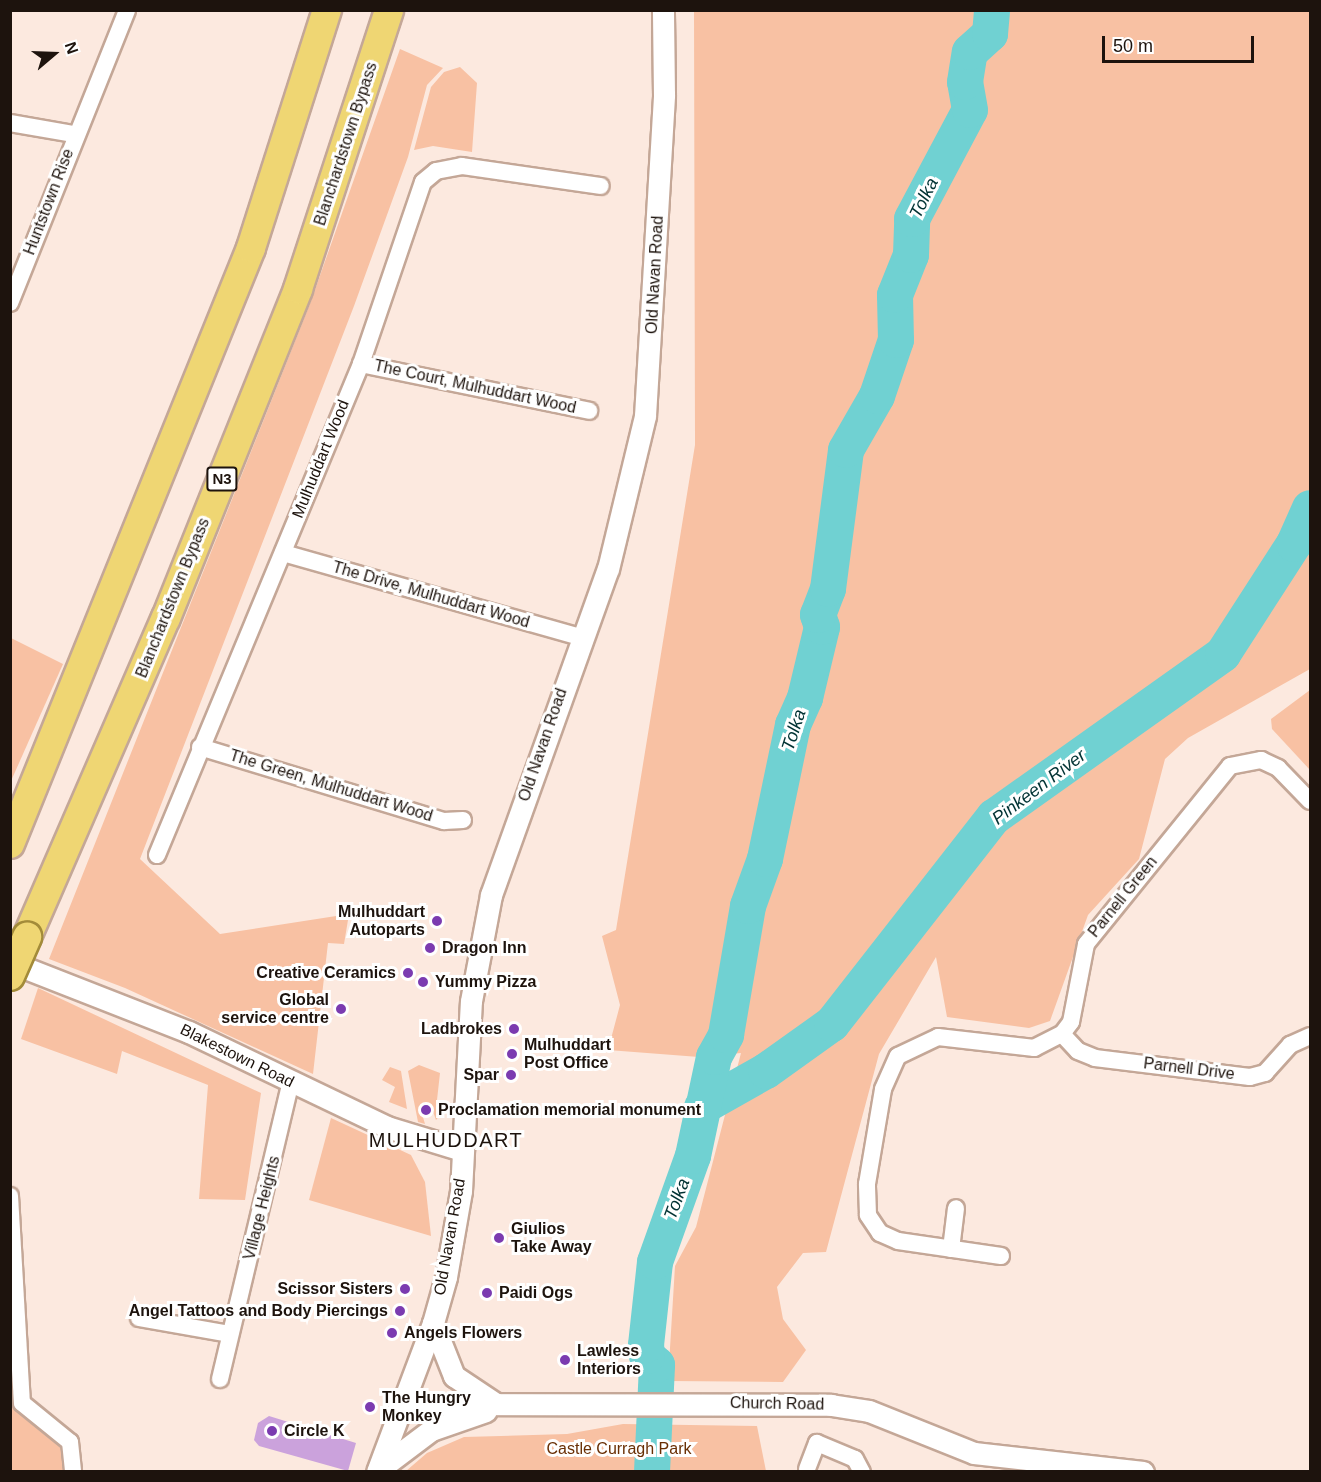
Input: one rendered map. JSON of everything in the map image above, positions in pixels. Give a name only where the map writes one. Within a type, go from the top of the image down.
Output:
[{"type":"highway","points":[[10,844],[251,248],[327,10]]},
{"type":"highway","name":"Blanchardstown Bypass","points":[[10,976],[166,618],[298,289],[389,10]]},
{"type":"street","name":"Huntstown Rise","points":[[10,303],[74,135],[127,10]]},
{"type":"street","name":"Old Navan Road","points":[[377,1471],[433,1323],[455,1226],[477,952],[491,894],[580,637],[608,569],[645,416],[663,106],[663,10]]},
{"type":"street","name":"Huntstown Rise","points":[[10,123],[74,135]]},
{"type":"street","name":"Mulhuddart Wood","points":[[157,855],[361,364],[423,182],[436,171],[462,166],[601,186]]},
{"type":"street","name":"The Court, Mulhuddart Wood","points":[[361,364],[589,411]]},
{"type":"street","name":"The Drive, Mulhuddart Wood","points":[[283,553],[580,637]]},
{"type":"street","name":"The Green, Mulhuddart Wood","points":[[200,747],[444,821],[463,820]]},
{"type":"street","name":"Parnell Green","points":[[1062,1035],[1071,1022],[1086,944],[1230,766],[1261,760],[1278,768],[1308,800]]},
{"type":"street","name":"Blakestown Road","points":[[10,962],[189,1032],[387,1127],[462,1150]]},
{"type":"street","name":"Parnell Drive","points":[[1062,1035],[1078,1051],[1095,1058],[1250,1077],[1265,1073],[1290,1045],[1311,1036]]},
{"type":"street","points":[[1000,1256],[898,1241],[880,1233],[868,1215],[867,1184],[883,1089],[898,1056],[938,1037],[1034,1048],[1062,1035]]},
{"type":"street","name":"Village Heights","points":[[220,1379],[291,1082]]},
{"type":"street","points":[[10,1196],[22,1403],[70,1442],[73,1472]]},
{"type":"street","points":[[951,1249],[956,1209]]},
{"type":"street","points":[[139,1318],[230,1334]]},
{"type":"street","points":[[433,1323],[454,1376],[472,1392],[501,1405]]},
{"type":"street","name":"Church Road","points":[[402,1404],[831,1405],[870,1411],[974,1453],[1143,1472]]},
{"type":"street","points":[[377,1471],[431,1430],[501,1405]]},
{"type":"street","points":[[807,1469],[817,1443],[855,1459],[862,1472]]},
{"type":"green space","points":[[694,11],[1310,11],[1310,669],[1188,738],[1165,759],[1139,859],[1088,915],[1050,1021],[1029,1028],[947,1017],[936,957],[879,1054],[826,1252],[803,1253],[777,1287],[783,1319],[806,1350],[783,1382],[668,1381],[675,1266],[696,1227],[741,1053],[699,1057],[608,1050],[620,1005],[602,936],[616,930],[695,445]]},
{"type":"green space","points":[[400,49],[443,68],[427,85],[408,157],[354,306],[140,859],[220,934],[349,914],[344,944],[328,943],[313,1074],[125,988],[49,959],[311,301]]},
{"type":"green space","points":[[460,67],[477,83],[472,152],[433,146],[414,150],[431,87],[444,72]]},
{"type":"green space","points":[[11,638],[63,664],[11,781]]},
{"type":"green space","points":[[1310,690],[1310,770],[1272,729],[1271,719]]},
{"type":"green space","points":[[38,988],[261,1093],[245,1200],[199,1199],[208,1085],[122,1051],[117,1074],[21,1039]]},
{"type":"green space","points":[[419,1065],[440,1073],[436,1109],[441,1114],[436,1120],[430,1103],[420,1107],[425,1124],[418,1122],[408,1071]]},
{"type":"green space","points":[[390,1067],[401,1071],[407,1109],[389,1102],[395,1087],[382,1080]]},
{"type":"green space","points":[[331,1118],[411,1155],[425,1182],[431,1236],[309,1200]]},
{"type":"green space","points":[[10,1345],[15,1404],[24,1418],[61,1443],[67,1461],[64,1471],[11,1471]]},
{"type":"green space","name":"Castle Curragh Park","points":[[623,1424],[757,1426],[766,1471],[406,1471],[427,1453],[464,1437],[567,1434]]},
{"type":"building","name":"Circle K","points":[[269,1416],[356,1443],[348,1471],[259,1446],[254,1440],[258,1423]]},
{"type":"waterway","name":"Tolka","points":[[652,1472],[657,1365],[647,1356],[646,1345],[655,1262],[693,1156],[714,1057],[726,1035],[748,906],[765,859],[793,725],[805,698],[822,627],[818,615],[828,589],[846,450],[877,396],[896,340],[895,295],[911,255],[912,219],[970,110],[965,82],[970,52],[990,34],[992,10]]},
{"type":"waterway","name":"Pinkeen River","points":[[702,1107],[766,1071],[832,1024],[994,817],[1223,654],[1294,544],[1310,508]]},
{"type":"place","name":"Mulhuddart Autoparts","points":[[437,921]]},
{"type":"place","name":"Dragon Inn","points":[[430,948]]},
{"type":"place","name":"Creative Ceramics","points":[[408,973]]},
{"type":"place","name":"Yummy Pizza","points":[[423,982]]},
{"type":"place","name":"Global service centre","points":[[341,1009]]},
{"type":"place","name":"Ladbrokes","points":[[514,1029]]},
{"type":"place","name":"Mulhuddart Post Office","points":[[512,1054]]},
{"type":"place","name":"Spar","points":[[511,1075]]},
{"type":"place","name":"Proclamation memorial monument","points":[[426,1110]]},
{"type":"place","name":"Giulios Take Away","points":[[499,1238]]},
{"type":"place","name":"Scissor Sisters","points":[[405,1289]]},
{"type":"place","name":"Paidi Ogs","points":[[487,1293]]},
{"type":"place","name":"Angel Tattoos and Body Piercings","points":[[400,1311]]},
{"type":"place","name":"Angels Flowers","points":[[392,1333]]},
{"type":"place","name":"Lawless Interiors","points":[[565,1360]]},
{"type":"place","name":"The Hungry Monkey","points":[[370,1407]]},
{"type":"place","name":"Circle K","points":[[272,1431]]},
{"type":"district","name":"MULHUDDART","points":[[446,1140]]}]
